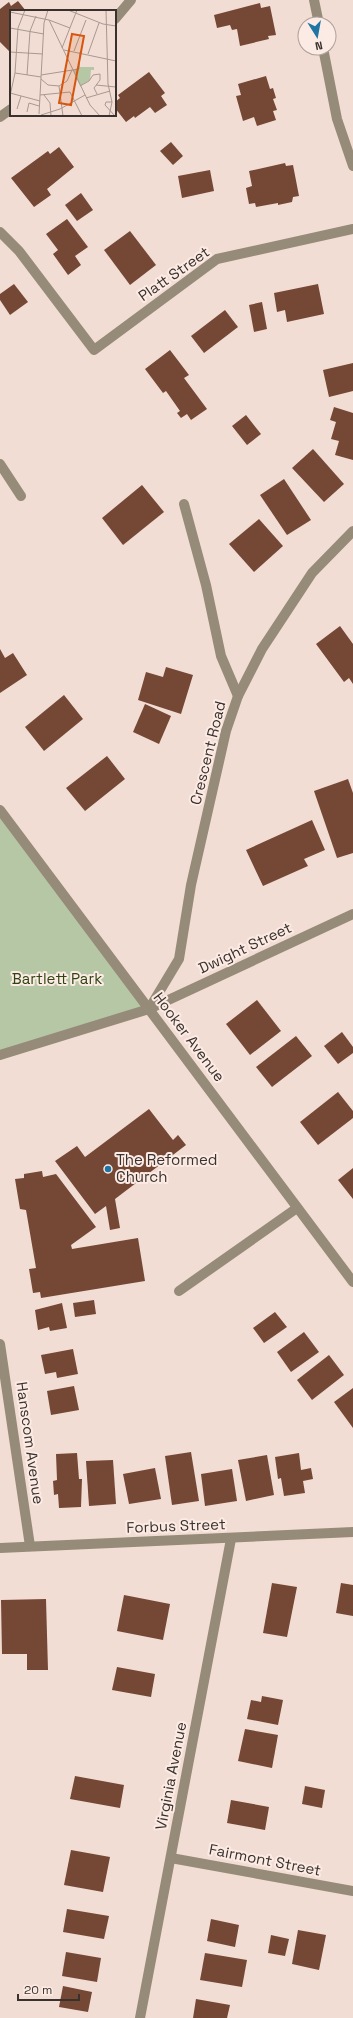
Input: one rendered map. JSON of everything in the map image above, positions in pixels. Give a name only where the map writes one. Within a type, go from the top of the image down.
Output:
[{"type":"street","points":[[116,18],[131,0]]},
{"type":"street","points":[[314,0],[317,16]]},
{"type":"street","points":[[325,56],[337,119],[353,166]]},
{"type":"street","points":[[0,117],[10,110]]},
{"type":"street","name":"Platt Street","points":[[0,232],[19,251],[94,350],[217,259],[353,228]]},
{"type":"street","points":[[0,464],[21,496]]},
{"type":"street","points":[[184,504],[206,585],[221,656],[238,696]]},
{"type":"street","name":"Crescent Road","points":[[149,1009],[179,959],[191,885],[226,732],[238,696],[262,649],[312,572],[353,531]]},
{"type":"street","name":"Hooker Avenue","points":[[0,810],[353,1282]]},
{"type":"street","name":"Dwight Street","points":[[149,1009],[353,914]]},
{"type":"street","points":[[0,1055],[149,1009]]},
{"type":"street","points":[[179,1291],[297,1208]]},
{"type":"street","name":"Hanscom Avenue","points":[[0,1344],[30,1546]]},
{"type":"street","name":"Forbus Street","points":[[0,1548],[231,1539],[353,1532]]},
{"type":"street","name":"Virginia Avenue","points":[[140,2018],[231,1539]]},
{"type":"street","name":"Fairmont Street","points":[[171,1858],[353,1891]]},
{"type":"green space","name":"Bartlett Park","points":[[0,810],[149,1009],[0,1055]]},
{"type":"building","points":[[18,1],[25,10],[10,10],[10,52],[0,42],[0,9],[9,2],[11,6]]},
{"type":"building","points":[[260,3],[261,8],[270,6],[276,35],[268,36],[269,39],[240,46],[237,29],[232,30],[230,25],[217,28],[214,15]]},
{"type":"building","points":[[149,72],[165,93],[161,96],[167,105],[155,113],[150,107],[135,118],[134,116],[126,122],[116,109],[116,101],[120,98],[118,95]]},
{"type":"building","points":[[266,76],[270,89],[273,88],[276,98],[273,99],[277,110],[273,111],[276,120],[257,126],[254,117],[243,121],[236,96],[241,95],[238,84]]},
{"type":"building","points":[[171,142],[183,156],[173,165],[160,151]]},
{"type":"building","points":[[59,147],[74,167],[47,189],[51,195],[34,207],[11,178],[48,151],[50,154]]},
{"type":"building","points":[[285,163],[286,166],[293,165],[299,196],[293,197],[292,202],[278,205],[278,203],[256,207],[255,203],[249,204],[246,188],[252,186],[249,171]]},
{"type":"building","points":[[210,170],[214,191],[182,198],[178,176]]},
{"type":"building","points":[[81,193],[93,210],[77,221],[65,205]]},
{"type":"building","points":[[67,219],[88,247],[75,256],[81,265],[68,275],[53,254],[58,250],[46,234]]},
{"type":"building","points":[[130,231],[156,265],[130,285],[104,250]]},
{"type":"building","points":[[14,284],[28,302],[10,315],[0,300],[0,294]]},
{"type":"building","points":[[318,284],[324,314],[287,322],[285,310],[277,312],[274,293]]},
{"type":"building","points":[[262,302],[267,329],[254,332],[249,305]]},
{"type":"building","points":[[225,310],[238,327],[204,353],[191,336]]},
{"type":"building","points":[[170,350],[189,375],[184,378],[207,409],[191,420],[187,414],[181,418],[177,413],[180,411],[166,391],[163,393],[145,369]]},
{"type":"building","points":[[353,363],[353,391],[329,397],[323,370]]},
{"type":"building","points":[[334,407],[353,413],[353,460],[335,455],[339,441],[331,439],[336,422],[330,420]]},
{"type":"building","points":[[246,415],[261,434],[247,445],[232,426]]},
{"type":"building","points":[[313,449],[344,484],[324,502],[292,468]]},
{"type":"building","points":[[284,479],[311,520],[287,535],[260,495]]},
{"type":"building","points":[[142,485],[164,512],[123,545],[102,518]]},
{"type":"building","points":[[259,519],[283,546],[254,572],[229,544]]},
{"type":"building","points":[[340,626],[353,644],[353,684],[349,678],[344,682],[316,644]]},
{"type":"building","points":[[0,649],[5,658],[13,653],[27,675],[0,693]]},
{"type":"building","points":[[166,667],[193,675],[181,714],[138,700],[146,672],[163,677]]},
{"type":"building","points":[[64,695],[83,719],[44,751],[25,727]]},
{"type":"building","points":[[145,704],[171,716],[159,744],[133,732]]},
{"type":"building","points":[[107,756],[125,779],[85,811],[66,788]]},
{"type":"building","points":[[348,779],[353,793],[353,853],[337,858],[314,791]]},
{"type":"building","points":[[312,820],[325,850],[304,859],[308,866],[263,886],[246,850]]},
{"type":"building","points":[[257,1000],[281,1031],[250,1055],[226,1024]]},
{"type":"building","points":[[342,1032],[353,1047],[353,1053],[338,1064],[324,1046]]},
{"type":"building","points":[[296,1036],[312,1056],[272,1087],[256,1067]]},
{"type":"building","points":[[338,1092],[353,1111],[353,1118],[318,1145],[300,1122]]},
{"type":"building","name":"The Reformed Church","points":[[149,1109],[173,1140],[178,1135],[186,1145],[115,1199],[120,1228],[110,1230],[106,1206],[95,1214],[55,1161],[77,1146],[85,1157]]},
{"type":"building","points":[[353,1168],[353,1199],[338,1180]]},
{"type":"building","points":[[42,1171],[43,1177],[56,1174],[96,1227],[71,1245],[72,1249],[138,1238],[145,1281],[41,1298],[40,1292],[33,1293],[29,1269],[36,1268],[26,1210],[20,1209],[15,1179],[24,1178],[24,1174]]},
{"type":"building","points":[[94,1300],[96,1314],[75,1317],[73,1303]]},
{"type":"building","points":[[62,1303],[67,1328],[50,1331],[49,1327],[38,1330],[35,1310]]},
{"type":"building","points":[[275,1312],[287,1327],[264,1343],[253,1328]]},
{"type":"building","points":[[304,1332],[319,1352],[291,1372],[277,1352]]},
{"type":"building","points":[[73,1349],[78,1374],[57,1378],[56,1372],[45,1374],[41,1355]]},
{"type":"building","points":[[329,1355],[344,1375],[312,1400],[297,1380]]},
{"type":"building","points":[[74,1386],[79,1410],[51,1415],[47,1391]]},
{"type":"building","points":[[353,1388],[353,1428],[334,1402]]},
{"type":"building","points":[[191,1452],[199,1501],[172,1505],[165,1456]]},
{"type":"building","points":[[77,1453],[79,1479],[82,1479],[81,1507],[59,1508],[58,1494],[54,1495],[53,1481],[57,1480],[56,1454]]},
{"type":"building","points":[[299,1453],[301,1470],[311,1468],[313,1479],[303,1481],[305,1493],[284,1496],[281,1478],[278,1479],[275,1457]]},
{"type":"building","points":[[267,1455],[274,1495],[246,1501],[238,1460]]},
{"type":"building","points":[[113,1460],[116,1504],[89,1506],[86,1461]]},
{"type":"building","points":[[155,1468],[161,1499],[129,1504],[123,1474]]},
{"type":"building","points":[[232,1469],[237,1501],[205,1506],[201,1474]]},
{"type":"building","points":[[272,1583],[297,1587],[287,1637],[263,1633]]},
{"type":"building","points":[[341,1583],[353,1585],[353,1616],[336,1613]]},
{"type":"building","points":[[124,1595],[170,1604],[163,1640],[117,1631]]},
{"type":"building","points":[[46,1599],[48,1670],[27,1670],[27,1654],[2,1654],[1,1600]]},
{"type":"building","points":[[117,1667],[155,1674],[151,1697],[112,1690]]},
{"type":"building","points":[[262,1696],[283,1700],[278,1725],[247,1719],[251,1700],[261,1702]]},
{"type":"building","points":[[245,1729],[278,1735],[272,1768],[238,1761]]},
{"type":"building","points":[[75,1776],[124,1785],[120,1808],[70,1799]]},
{"type":"building","points":[[305,1786],[325,1790],[322,1808],[302,1804]]},
{"type":"building","points":[[231,1800],[269,1807],[265,1830],[227,1823]]},
{"type":"building","points":[[71,1850],[110,1857],[103,1892],[64,1885]]},
{"type":"building","points":[[67,1909],[109,1916],[104,1939],[63,1932]]},
{"type":"building","points":[[211,1919],[239,1925],[235,1947],[207,1941]]},
{"type":"building","points":[[298,1930],[326,1935],[319,1970],[292,1964]]},
{"type":"building","points":[[271,1935],[289,1939],[285,1956],[268,1953]]},
{"type":"building","points":[[66,1952],[101,1958],[97,1982],[62,1976]]},
{"type":"building","points":[[205,1953],[247,1960],[242,1987],[200,1980]]},
{"type":"building","points":[[63,1986],[92,1992],[88,2012],[59,2007]]},
{"type":"building","points":[[196,1999],[230,2005],[227,2018],[193,2018]]},
{"type":"place","name":"The Reformed Church","points":[[108,1169]]}]
